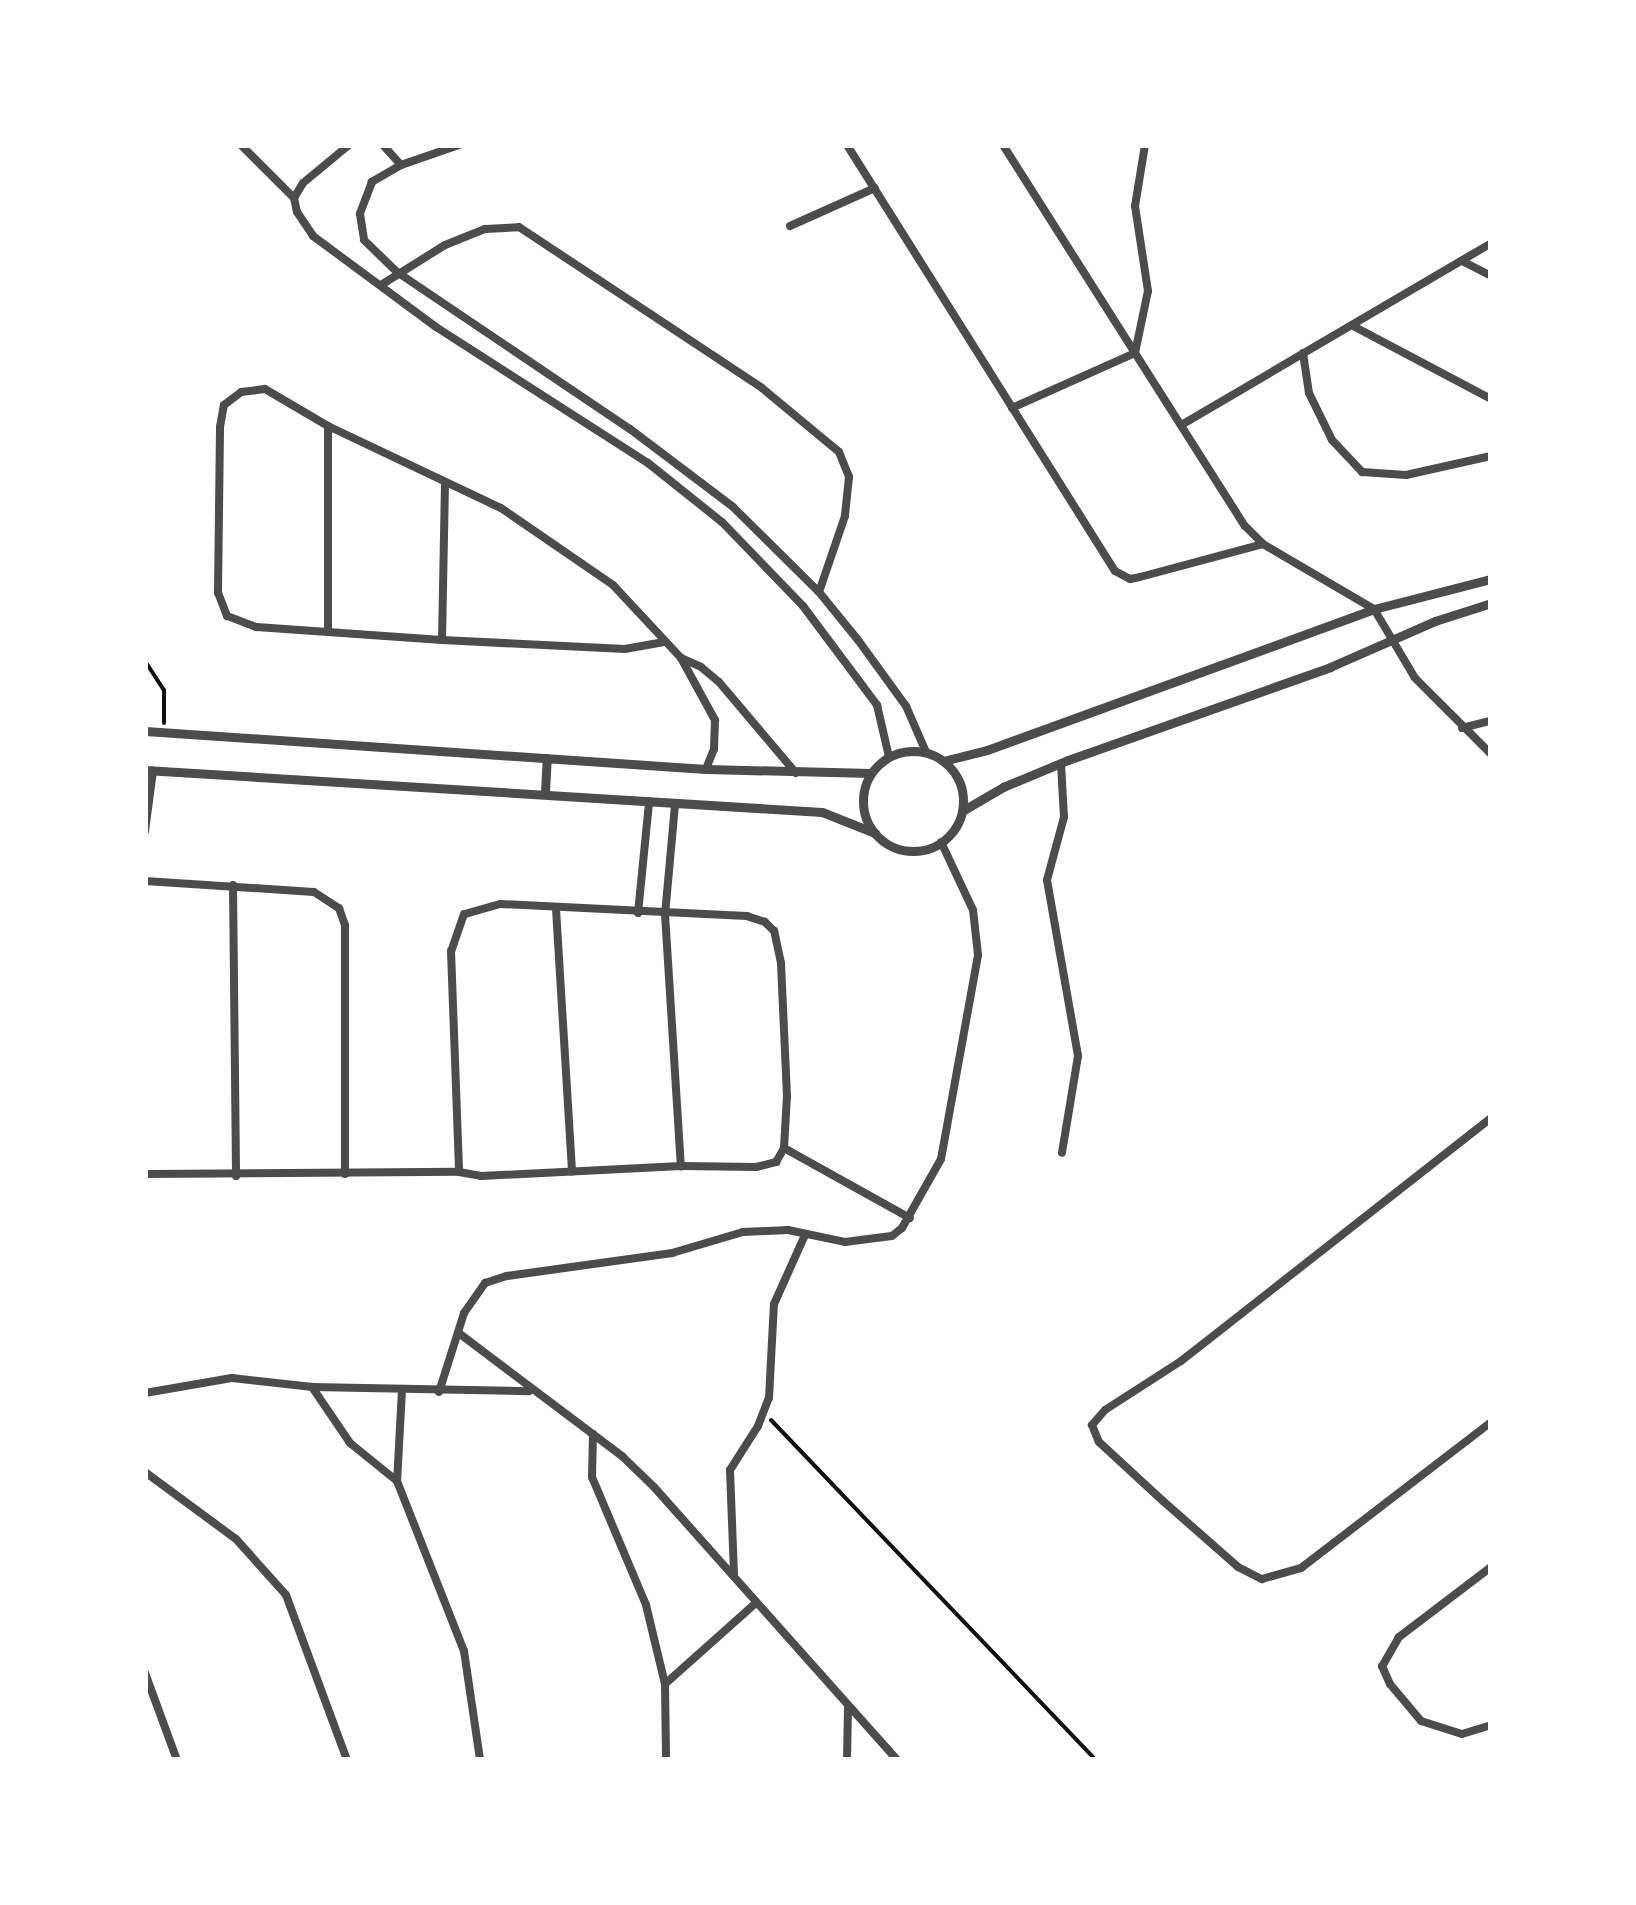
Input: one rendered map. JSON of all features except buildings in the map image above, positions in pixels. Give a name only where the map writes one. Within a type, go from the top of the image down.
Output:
[{"type":"street","points":[[241,145],[294,198],[302,223],[313,236],[436,326],[648,463],[722,522],[803,606],[877,705],[889,756]]},
{"type":"street","points":[[294,198],[303,183],[349,145]]},
{"type":"street","points":[[383,145],[401,165]]},
{"type":"street","points":[[459,145],[401,165],[372,182],[360,214],[364,240],[398,272],[698,478],[819,592],[906,706],[926,752]]},
{"type":"street","points":[[847,145],[1115,571],[1130,579],[1263,544]]},
{"type":"street","points":[[1004,145],[1228,503],[1263,544],[1374,609],[1416,678],[1491,754]]},
{"type":"street","points":[[1012,408],[1135,352],[1147,313],[1148,276],[1135,206],[1145,145]]},
{"type":"street","points":[[790,226],[875,188]]},
{"type":"street","points":[[381,285],[444,244],[505,224],[519,227],[762,388],[839,452],[849,476],[845,516],[819,592]]},
{"type":"street","points":[[1182,424],[1491,243]]},
{"type":"street","points":[[1462,260],[1491,276]]},
{"type":"street","points":[[1355,326],[1491,399]]},
{"type":"street","points":[[1302,353],[1303,378],[1316,409],[1332,440],[1362,472],[1406,475],[1491,456]]},
{"type":"street","points":[[664,642],[591,648],[442,640],[240,622],[222,609],[218,575],[224,405],[241,392],[265,389],[328,426],[539,530],[613,585],[681,658],[715,720],[714,749],[706,769]]},
{"type":"street","points":[[328,426],[328,631]]},
{"type":"street","points":[[442,640],[444,483]]},
{"type":"street","points":[[944,761],[987,750],[1374,609],[1491,579]]},
{"type":"street","points":[[962,811],[1003,787],[1061,764],[1491,603]]},
{"type":"street","points":[[681,658],[701,667],[719,682],[796,773]]},
{"type":"street","points":[[1462,728],[1491,721]]},
{"type":"street","points":[[145,731],[706,769],[871,774]]},
{"type":"street","points":[[145,832],[149,771],[545,792],[822,812],[875,833],[906,851],[942,842],[955,829],[962,811],[962,793],[944,761],[926,752],[907,751],[889,756],[871,774],[864,794],[865,814],[875,833]]},
{"type":"street","points":[[545,792],[547,758]]},
{"type":"street","points":[[1061,764],[1064,817],[1047,880],[1078,1056],[1062,1153]]},
{"type":"street","points":[[638,913],[649,802]]},
{"type":"street","points":[[675,804],[665,914],[681,1166]]},
{"type":"street","points":[[438,1392],[472,1297],[485,1283],[507,1276],[672,1254],[742,1232],[775,1228],[869,1242],[892,1236],[910,1218],[940,1159],[978,954],[974,910],[942,842]]},
{"type":"street","points":[[145,880],[314,892],[339,908],[345,925],[344,1174]]},
{"type":"street","points":[[233,885],[236,1176]]},
{"type":"street","points":[[145,1174],[460,1172],[481,1176],[681,1166],[756,1167],[776,1162],[784,1148],[787,1096],[782,963],[774,931],[765,922],[746,916],[488,905],[464,914],[451,951],[460,1172]]},
{"type":"street","points":[[556,908],[572,1172]]},
{"type":"street","points":[[1491,1118],[1147,1384],[1097,1417],[1092,1425],[1099,1442],[1238,1566],[1262,1579],[1302,1568],[1491,1422]]},
{"type":"street","points":[[784,1148],[910,1218]]},
{"type":"street","points":[[734,1574],[730,1470],[764,1412],[773,1380],[774,1304],[805,1235]]},
{"type":"street","points":[[460,1334],[529,1390],[593,1434],[654,1487],[897,1760]]},
{"type":"street","points":[[145,1393],[232,1378],[312,1387],[438,1392],[529,1390]]},
{"type":"street","points":[[312,1387],[350,1443],[397,1481]]},
{"type":"street","points":[[402,1390],[397,1481],[464,1651],[480,1760]]},
{"type":"street","points":[[593,1434],[592,1477],[646,1605],[665,1684],[666,1760]]},
{"type":"street","points":[[145,1472],[236,1539],[286,1594],[348,1760]]},
{"type":"street","points":[[1491,1567],[1399,1637],[1386,1653],[1382,1666],[1390,1684],[1421,1721],[1462,1734],[1491,1725]]},
{"type":"street","points":[[665,1684],[756,1602]]},
{"type":"street","points":[[145,1673],[176,1760]]},
{"type":"street","points":[[848,1706],[848,1760]]},
{"type":"path","points":[[145,661],[164,690],[164,732]]},
{"type":"path","points":[[764,1412],[1096,1760]]}]
